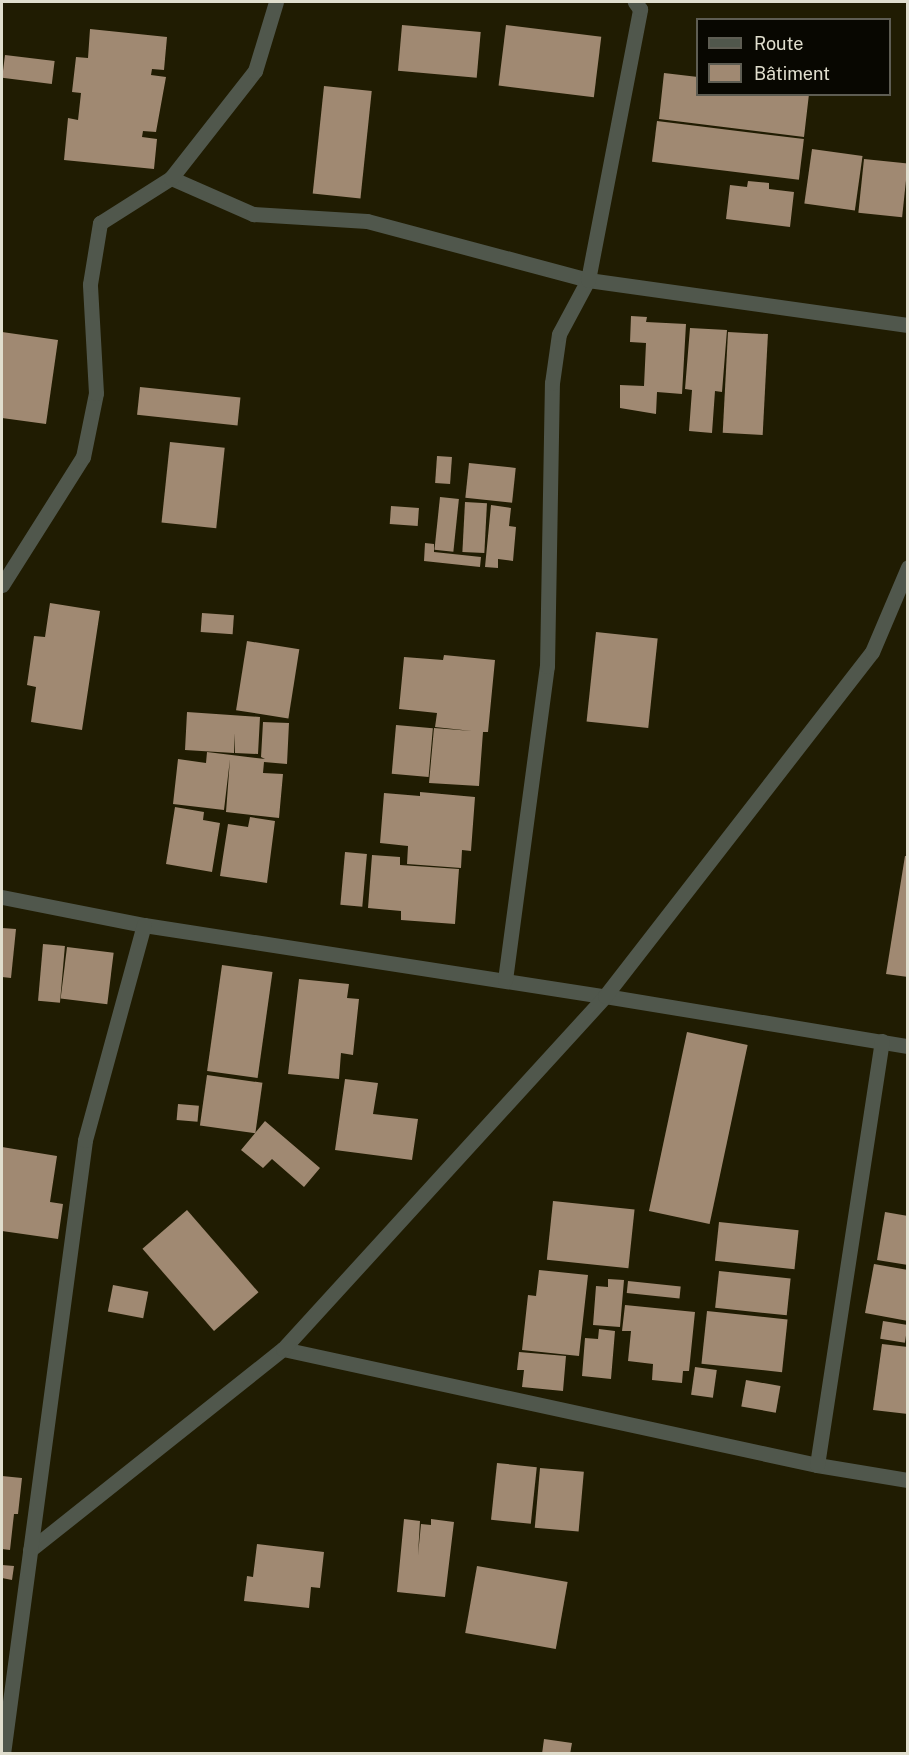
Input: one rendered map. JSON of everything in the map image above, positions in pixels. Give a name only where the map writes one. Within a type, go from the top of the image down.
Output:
[{"type":"street","points":[[2,585],[83,457],[96,393],[90,284],[100,223],[171,178],[255,71],[276,2]]},
{"type":"street","points":[[505,980],[547,666],[552,384],[559,334],[588,280],[639,4]]},
{"type":"street","points":[[171,178],[253,214],[366,221],[588,280],[908,325]]},
{"type":"street","points":[[30,1550],[283,1349],[606,996],[872,652],[908,567]]},
{"type":"street","points":[[2,897],[144,925],[505,980],[908,1046]]},
{"type":"street","points":[[3,1754],[85,1140],[144,925]]},
{"type":"street","points":[[818,1465],[882,1041]]},
{"type":"street","points":[[283,1349],[818,1465],[908,1480]]},
{"type":"building","points":[[402,25],[481,32],[477,78],[398,71]]},
{"type":"building","points":[[506,25],[601,37],[594,97],[499,86]]},
{"type":"building","points":[[90,29],[167,37],[164,70],[152,69],[151,75],[166,77],[156,132],[143,131],[142,137],[157,139],[154,169],[64,160],[68,118],[78,120],[81,93],[72,92],[76,57],[88,58]]},
{"type":"building","points":[[5,55],[55,61],[52,84],[2,78]]},
{"type":"building","points":[[664,73],[696,77],[696,96],[809,96],[804,137],[659,119]]},
{"type":"building","points":[[324,86],[372,91],[360,198],[313,193]]},
{"type":"building","points":[[657,121],[804,139],[799,180],[652,162]]},
{"type":"building","points":[[812,149],[863,156],[855,211],[804,203]]},
{"type":"building","points":[[864,159],[908,164],[902,217],[858,213]]},
{"type":"building","points":[[748,181],[769,183],[769,189],[794,192],[790,227],[726,219],[730,185],[747,187]]},
{"type":"building","points":[[631,316],[647,317],[646,322],[686,324],[682,394],[657,392],[656,414],[620,408],[620,385],[644,386],[646,343],[630,342]]},
{"type":"building","points":[[690,328],[727,330],[722,392],[715,391],[712,433],[689,431],[692,390],[685,389]]},
{"type":"building","points":[[2,332],[58,340],[46,424],[2,418]]},
{"type":"building","points":[[728,332],[768,334],[763,435],[723,433]]},
{"type":"building","points":[[140,387],[240,398],[238,425],[137,415]]},
{"type":"building","points":[[170,442],[225,448],[216,528],[162,523]]},
{"type":"building","points":[[437,456],[452,457],[450,484],[435,483]]},
{"type":"building","points":[[469,463],[516,468],[512,503],[465,498]]},
{"type":"building","points":[[440,497],[459,499],[453,552],[434,550]]},
{"type":"building","points":[[465,502],[487,503],[484,553],[462,552]]},
{"type":"building","points":[[491,505],[511,508],[509,526],[516,527],[513,561],[498,559],[498,568],[485,567]]},
{"type":"building","points":[[391,506],[419,508],[418,526],[390,524]]},
{"type":"building","points":[[425,543],[434,544],[434,552],[481,557],[480,567],[424,561]]},
{"type":"building","points":[[50,603],[100,611],[82,730],[31,722],[36,687],[27,685],[34,636],[45,637]]},
{"type":"building","points":[[202,613],[234,615],[233,634],[201,632]]},
{"type":"building","points":[[596,632],[658,638],[648,728],[587,722]]},
{"type":"building","points":[[247,641],[299,649],[288,718],[236,710]]},
{"type":"building","points":[[444,655],[495,660],[488,732],[483,732],[479,786],[429,783],[434,728],[472,731],[435,727],[437,713],[399,709],[404,657],[443,660]]},
{"type":"building","points":[[187,712],[260,717],[258,754],[235,753],[235,733],[234,753],[185,750]]},
{"type":"building","points":[[263,722],[289,723],[287,764],[264,762],[263,773],[283,774],[279,818],[226,812],[230,759],[224,810],[173,804],[178,759],[206,763],[207,752],[265,759],[261,757]]},
{"type":"building","points":[[396,725],[433,728],[429,777],[392,774]]},
{"type":"building","points":[[420,792],[475,797],[471,851],[462,850],[461,868],[407,864],[408,846],[380,843],[384,793],[420,796]]},
{"type":"building","points":[[175,807],[204,812],[203,820],[220,823],[212,872],[166,864]]},
{"type":"building","points":[[250,817],[275,821],[267,883],[220,876],[228,824],[248,827]]},
{"type":"building","points":[[345,852],[367,854],[362,907],[340,905]]},
{"type":"building","points":[[372,855],[400,857],[400,865],[459,869],[455,924],[401,920],[401,911],[368,908]]},
{"type":"building","points":[[905,856],[908,856],[908,977],[886,974]]},
{"type":"building","points":[[2,928],[16,929],[11,978],[2,977]]},
{"type":"building","points":[[43,944],[65,946],[60,1003],[38,1001]]},
{"type":"building","points":[[67,947],[114,953],[107,1004],[61,999]]},
{"type":"building","points":[[222,965],[273,972],[258,1078],[207,1071]]},
{"type":"building","points":[[299,979],[349,984],[347,998],[359,999],[353,1055],[341,1053],[339,1079],[288,1074]]},
{"type":"building","points":[[687,1032],[748,1045],[710,1224],[649,1211]]},
{"type":"building","points":[[207,1075],[262,1083],[255,1133],[200,1126]]},
{"type":"building","points":[[345,1079],[378,1083],[373,1114],[418,1119],[412,1160],[335,1150]]},
{"type":"building","points":[[178,1104],[199,1106],[198,1122],[177,1120]]},
{"type":"building","points":[[265,1121],[320,1168],[304,1187],[272,1159],[263,1168],[241,1150]]},
{"type":"building","points":[[2,1147],[57,1156],[50,1202],[63,1204],[58,1239],[2,1231]]},
{"type":"building","points":[[553,1201],[635,1210],[628,1268],[547,1260]]},
{"type":"building","points":[[187,1210],[259,1292],[214,1331],[142,1249]]},
{"type":"building","points":[[885,1212],[908,1216],[908,1265],[877,1260]]},
{"type":"building","points":[[719,1222],[799,1230],[794,1269],[715,1261]]},
{"type":"building","points":[[874,1264],[908,1270],[908,1321],[865,1313]]},
{"type":"building","points":[[539,1270],[588,1275],[579,1356],[522,1350],[528,1295],[536,1296]]},
{"type":"building","points":[[719,1271],[791,1279],[787,1315],[715,1308]]},
{"type":"building","points":[[608,1279],[624,1280],[620,1327],[593,1325],[596,1286],[608,1287]]},
{"type":"building","points":[[628,1281],[681,1287],[679,1298],[627,1293]]},
{"type":"building","points":[[113,1285],[148,1292],[143,1318],[108,1312]]},
{"type":"building","points":[[625,1305],[695,1312],[689,1371],[683,1371],[682,1383],[652,1380],[653,1364],[628,1361],[631,1331],[622,1331]]},
{"type":"building","points":[[707,1311],[788,1319],[782,1372],[701,1364]]},
{"type":"building","points":[[883,1321],[908,1325],[905,1343],[880,1339]]},
{"type":"building","points":[[599,1329],[615,1331],[611,1379],[582,1376],[585,1338],[598,1339]]},
{"type":"building","points":[[882,1344],[908,1347],[908,1414],[873,1410]]},
{"type":"building","points":[[519,1352],[566,1356],[563,1391],[522,1387],[524,1370],[517,1370]]},
{"type":"building","points":[[695,1367],[717,1370],[713,1398],[691,1395]]},
{"type":"building","points":[[746,1380],[780,1386],[776,1413],[741,1407]]},
{"type":"building","points":[[497,1463],[537,1467],[531,1524],[491,1520]]},
{"type":"building","points":[[540,1468],[584,1472],[579,1532],[535,1528]]},
{"type":"building","points":[[2,1476],[22,1478],[18,1514],[14,1514],[10,1550],[2,1549]]},
{"type":"building","points":[[404,1519],[420,1521],[418,1555],[421,1524],[431,1525],[431,1519],[454,1522],[445,1597],[397,1592]]},
{"type":"building","points":[[257,1544],[324,1552],[320,1588],[311,1587],[309,1608],[244,1601],[247,1576],[253,1577]]},
{"type":"building","points":[[2,1565],[14,1566],[12,1580],[2,1578]]},
{"type":"building","points":[[477,1566],[568,1582],[556,1649],[465,1633]]},
{"type":"building","points":[[544,1739],[572,1743],[570,1754],[542,1754]]}]
